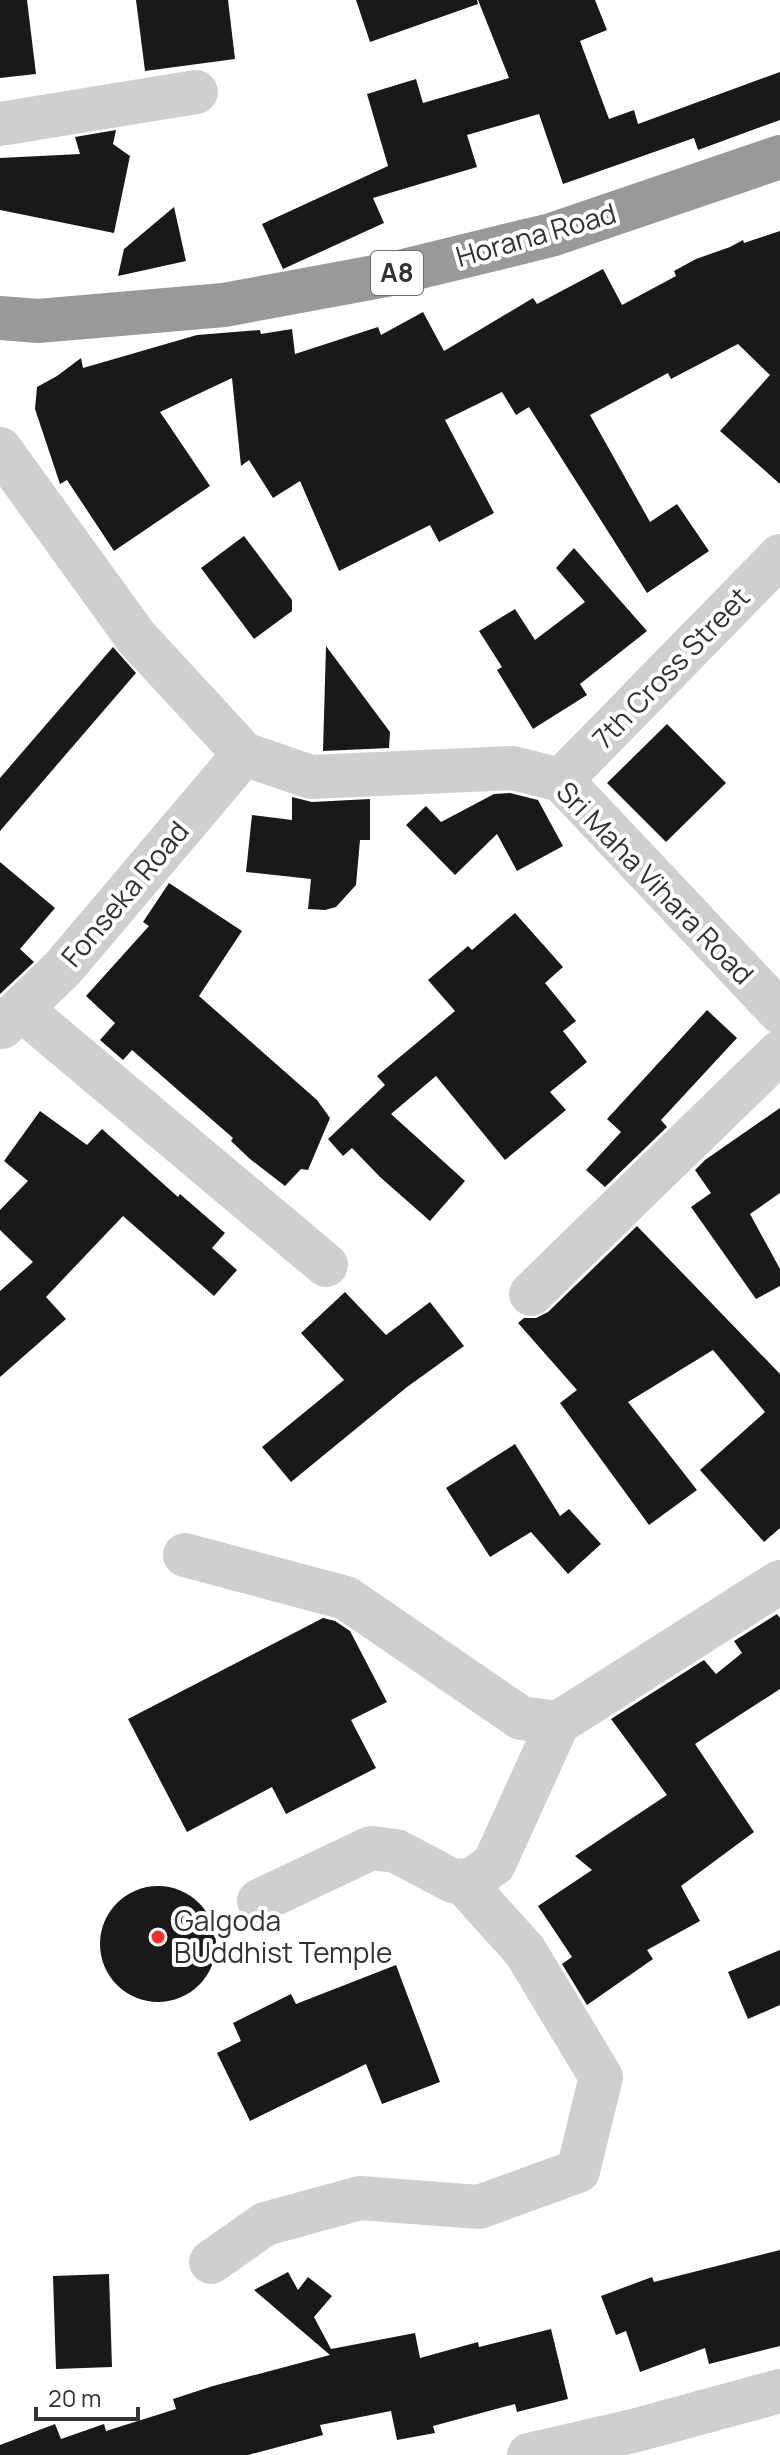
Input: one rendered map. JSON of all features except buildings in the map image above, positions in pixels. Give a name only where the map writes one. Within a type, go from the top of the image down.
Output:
[{"type":"highway","name":"Horana Road","points":[[0,318],[38,321],[224,305],[391,274],[551,235],[780,157]]},
{"type":"street","points":[[0,124],[196,92]]},
{"type":"street","name":"Sri Maha Vihara Road","points":[[0,449],[136,637],[244,754],[311,777],[513,768],[561,780],[780,1012]]},
{"type":"street","name":"7th Cross Street","points":[[561,780],[780,556]]},
{"type":"street","name":"Fonseka Road","points":[[11,1019],[63,968],[244,754]]},
{"type":"street","points":[[11,1019],[326,1265]]},
{"type":"street","points":[[531,1294],[780,1052]]},
{"type":"street","points":[[185,1555],[346,1598],[521,1718],[558,1723]]},
{"type":"street","points":[[259,1901],[371,1848],[396,1851],[453,1881],[472,1880],[494,1864],[558,1723],[780,1582]]},
{"type":"street","points":[[211,2262],[265,2224],[360,2198],[479,2207],[578,2171],[601,2077],[525,1951],[462,1881]]},
{"type":"street","points":[[529,2455],[633,2431],[780,2391]]},
{"type":"place","name":"Galgoda BUddhist Temple","points":[[158,1937]]}]
